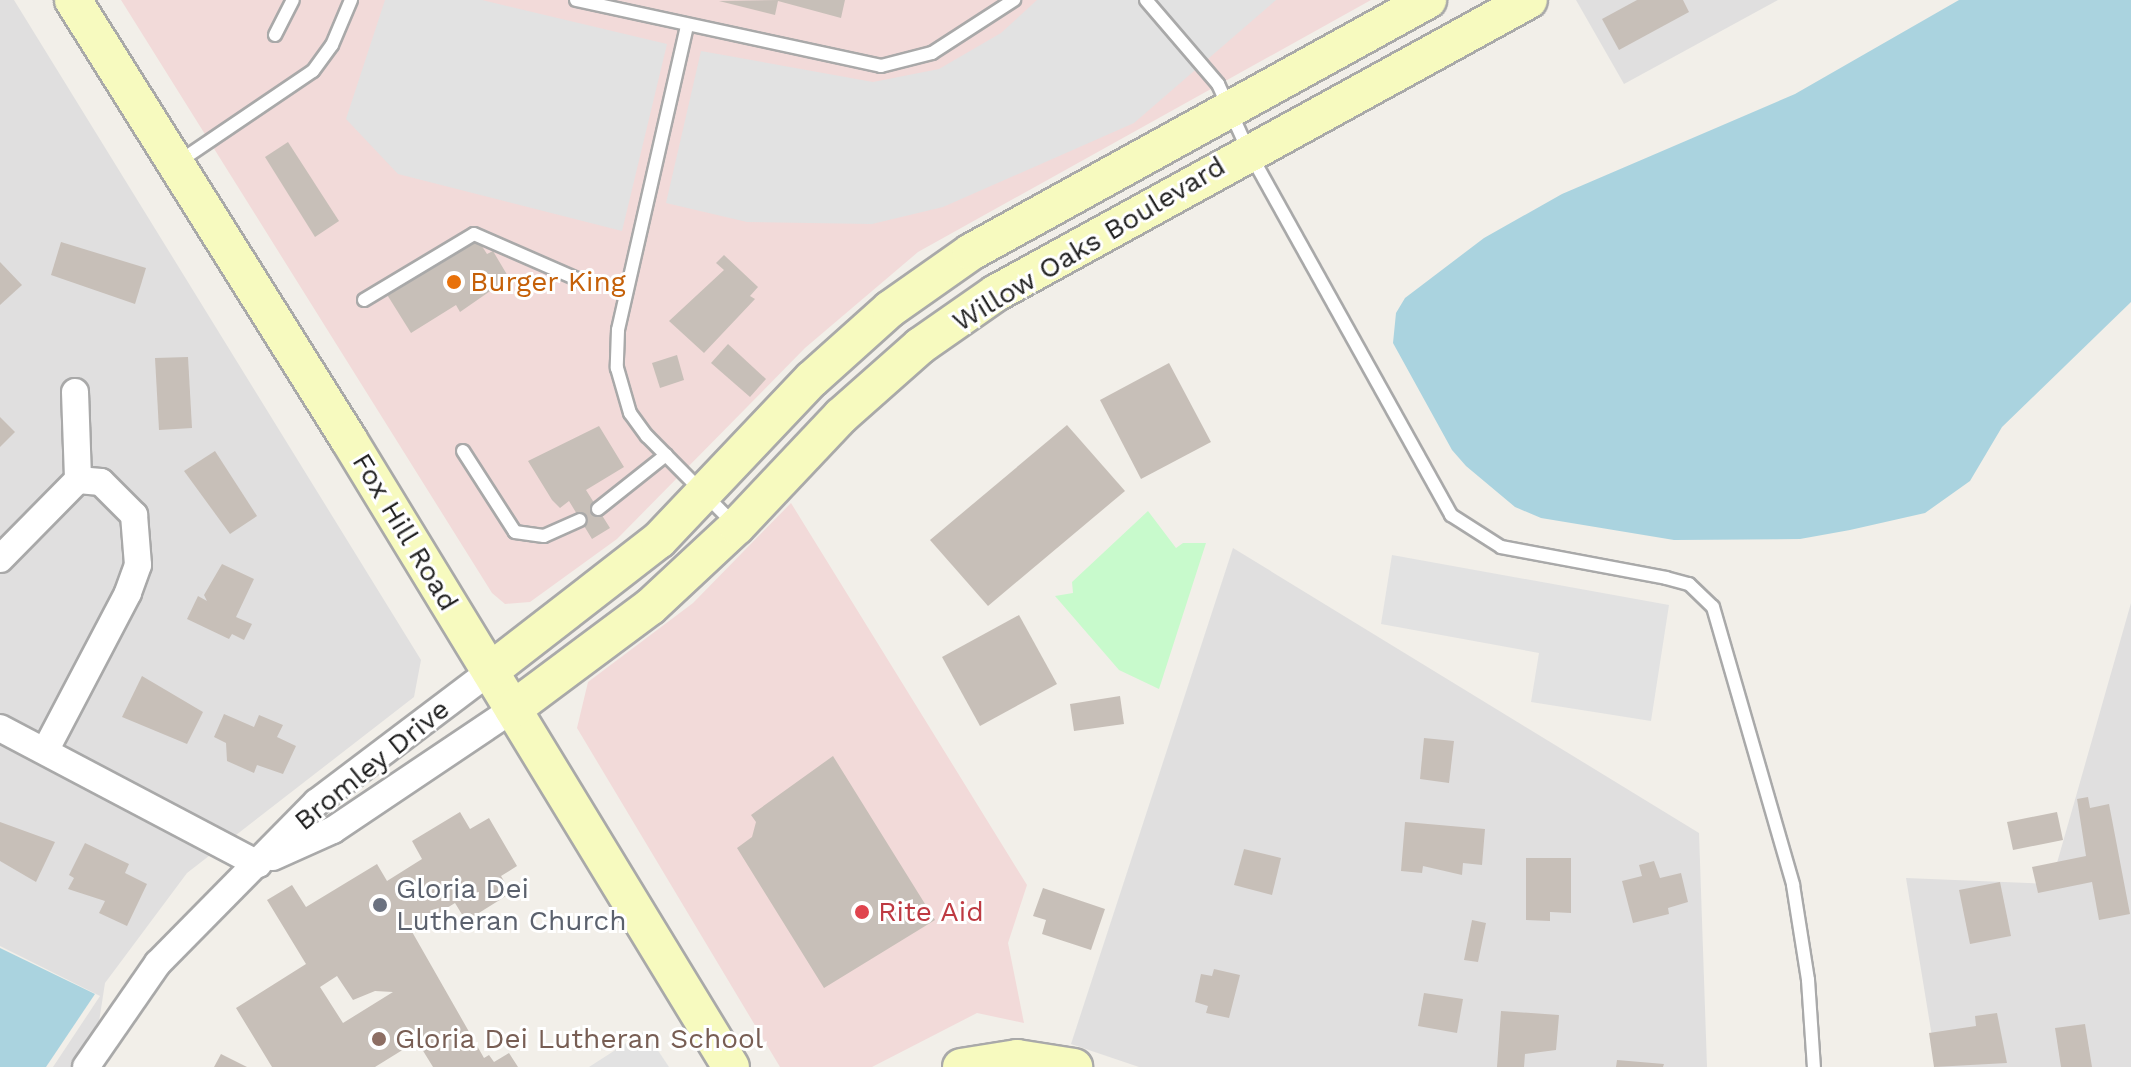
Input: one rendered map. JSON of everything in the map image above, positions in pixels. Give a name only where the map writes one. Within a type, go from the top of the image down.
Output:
[{"type":"street","name":"Fox Hill Road","points":[[73,0],[490,671],[731,1067]]},
{"type":"street","name":"Willow Oaks Boulevard","points":[[490,671],[659,540],[812,379],[890,309],[971,252],[1428,0]]},
{"type":"street","name":"Willow Oaks Boulevard","points":[[513,709],[650,607],[737,526],[841,416],[920,346],[996,293],[1248,150],[1529,0]]},
{"type":"street","points":[[0,559],[78,480],[75,392]]},
{"type":"street","points":[[45,751],[138,565],[134,515],[101,482],[78,480]]},
{"type":"street","name":"Bromley Drive","points":[[86,1067],[158,963],[317,802],[490,671]]},
{"type":"street","name":"Bromley Drive","points":[[258,864],[333,830],[513,709]]},
{"type":"street","points":[[0,728],[258,864]]},
{"type":"street","points":[[961,1067],[1017,1058],[1074,1067]]},
{"type":"lane","points":[[275,35],[293,0]]},
{"type":"lane","points":[[175,164],[313,71],[332,45],[351,0]]},
{"type":"lane","points":[[576,0],[881,66],[932,53],[1014,0]]},
{"type":"lane","points":[[1146,0],[1218,84],[1248,150],[1441,501],[1464,527],[1524,554],[1689,584],[1713,607],[1793,885],[1808,980],[1814,1067]]},
{"type":"lane","points":[[687,26],[616,349],[630,413],[666,455],[737,526]]},
{"type":"lane","points":[[364,300],[460,237],[474,234],[591,285]]},
{"type":"lane","points":[[463,451],[515,532],[544,536],[580,520]]},
{"type":"lane","points":[[598,509],[666,455]]},
{"type":"shaded area","points":[[0,0],[14,0],[421,660],[414,697],[187,873],[105,983],[92,1067],[53,1067],[100,996],[0,946]]},
{"type":"shaded area","points":[[121,0],[1371,0],[918,252],[805,348],[617,539],[530,602],[505,604],[492,593]]},
{"type":"shaded area","points":[[385,0],[482,0],[667,44],[622,231],[398,174],[346,119]]},
{"type":"shaded area","points":[[1037,0],[1276,0],[1134,123],[943,207],[872,224],[747,222],[666,203],[701,51],[873,82],[939,69],[1001,33]]},
{"type":"shaded area","points":[[1576,0],[1778,0],[1624,84]]},
{"type":"shaded area","points":[[791,503],[1027,885],[1008,943],[1024,1023],[977,1013],[872,1067],[780,1067],[577,728],[588,682],[693,603]]},
{"type":"shaded area","points":[[1233,548],[1699,833],[1707,1067],[1139,1067],[1071,1044]]},
{"type":"shaded area","points":[[1392,555],[1669,605],[1651,721],[1531,702],[1539,653],[1381,624]]},
{"type":"shaded area","points":[[2131,603],[2131,1067],[1937,1067],[1906,878],[2051,884]]},
{"type":"shaded area","points":[[645,1031],[669,1067],[589,1067]]},
{"type":"green space","points":[[1148,511],[1176,548],[1183,543],[1206,543],[1159,689],[1119,670],[1055,596],[1073,593],[1072,582]]},
{"type":"water","points":[[1959,0],[2131,0],[2131,302],[2002,427],[1970,481],[1925,513],[1850,530],[1800,539],[1674,540],[1541,518],[1515,507],[1466,466],[1452,450],[1393,343],[1396,313],[1405,298],[1484,238],[1562,194],[1795,94]]},
{"type":"water","points":[[0,948],[95,994],[46,1067],[0,1067]]},
{"type":"building","points":[[845,0],[841,18],[778,1],[775,15],[719,1]]},
{"type":"building","points":[[1637,0],[1683,0],[1689,12],[1619,50],[1602,19]]},
{"type":"building","points":[[288,142],[339,221],[315,237],[265,157]]},
{"type":"building","name":"Burger King","points":[[476,237],[487,254],[493,251],[509,278],[460,312],[456,305],[411,333],[386,293]]},
{"type":"building","points":[[61,242],[146,268],[135,304],[51,275]]},
{"type":"building","points":[[724,255],[758,287],[750,296],[755,299],[704,353],[669,321],[724,270],[716,263]]},
{"type":"building","points":[[0,262],[22,285],[0,305]]},
{"type":"building","points":[[728,344],[766,379],[750,397],[711,363]]},
{"type":"building","points":[[677,355],[684,380],[660,388],[652,363]]},
{"type":"building","points":[[188,357],[192,428],[159,430],[155,358]]},
{"type":"building","points":[[1169,363],[1211,442],[1141,479],[1100,400]]},
{"type":"building","points":[[0,417],[15,432],[0,447]]},
{"type":"building","points":[[1067,425],[1125,491],[988,606],[930,540]]},
{"type":"building","points":[[599,426],[624,467],[586,490],[610,528],[592,539],[569,501],[560,508],[528,461]]},
{"type":"building","points":[[215,451],[257,516],[230,534],[184,471]]},
{"type":"building","points":[[222,564],[254,579],[236,617],[252,624],[244,640],[232,634],[229,639],[187,619],[198,596],[207,601],[204,595]]},
{"type":"building","points":[[1019,615],[1057,684],[980,726],[942,657]]},
{"type":"building","points":[[142,676],[203,712],[187,744],[122,717]]},
{"type":"building","points":[[1120,696],[1124,724],[1074,731],[1070,704]]},
{"type":"building","points":[[224,714],[254,727],[259,715],[283,725],[277,737],[296,746],[283,774],[257,765],[254,773],[227,761],[226,743],[214,737]]},
{"type":"building","points":[[1424,738],[1454,741],[1449,783],[1420,779]]},
{"type":"building","name":"Rite Aid","points":[[833,756],[935,920],[824,988],[737,848],[752,837],[756,822],[751,815]]},
{"type":"building","points":[[2088,797],[2090,808],[2109,804],[2130,914],[2099,920],[2092,882],[2038,893],[2032,867],[2086,856],[2077,799]]},
{"type":"building","points":[[460,812],[470,829],[489,818],[517,866],[501,876],[511,893],[466,921],[455,903],[411,930],[484,1058],[489,1055],[494,1062],[509,1053],[518,1067],[433,1067],[417,1041],[375,1067],[272,1067],[236,1008],[306,964],[267,900],[292,885],[306,907],[377,864],[387,881],[422,859],[412,841]],"holes":[[[337,976],[353,1000],[375,991],[393,992],[343,1023],[320,987]]]},
{"type":"building","points":[[2057,812],[2063,840],[2013,850],[2007,822]]},
{"type":"building","points":[[0,822],[55,842],[36,882],[0,861]]},
{"type":"building","points":[[1405,822],[1485,829],[1482,865],[1463,863],[1462,875],[1423,866],[1422,873],[1401,871]]},
{"type":"building","points":[[85,843],[129,864],[125,873],[147,884],[127,926],[99,913],[105,901],[68,889],[74,878],[69,875]]},
{"type":"building","points":[[1244,849],[1281,858],[1272,895],[1234,885]]},
{"type":"building","points":[[1526,858],[1571,858],[1571,913],[1550,912],[1550,921],[1526,920]]},
{"type":"building","points":[[1654,861],[1660,878],[1681,873],[1688,902],[1668,908],[1669,914],[1633,923],[1622,881],[1642,876],[1639,865]]},
{"type":"building","points":[[2000,882],[2011,936],[1970,944],[1959,890]]},
{"type":"building","points":[[1043,888],[1105,909],[1091,950],[1042,934],[1046,920],[1033,916]]},
{"type":"building","points":[[1472,920],[1486,923],[1478,962],[1464,960]]},
{"type":"building","points":[[1214,969],[1240,975],[1229,1018],[1206,1013],[1208,1006],[1195,1002],[1201,974],[1212,976]]},
{"type":"building","points":[[1424,993],[1463,999],[1457,1033],[1418,1026]]},
{"type":"building","points":[[1501,1011],[1559,1015],[1556,1050],[1525,1054],[1524,1067],[1497,1067]]},
{"type":"building","points":[[1997,1013],[2007,1063],[1934,1067],[1929,1033],[1976,1026],[1975,1016]]},
{"type":"building","points":[[2085,1024],[2092,1067],[2061,1067],[2055,1028]]},
{"type":"building","points":[[221,1054],[247,1067],[214,1067]]},
{"type":"building","points":[[1617,1060],[1664,1064],[1663,1067],[1616,1067]]},
{"type":"place","name":"Burger King","points":[[454,282]]},
{"type":"place","name":"Gloria Dei Lutheran Church","points":[[380,905]]},
{"type":"place","name":"Rite Aid","points":[[862,912]]},
{"type":"place","name":"Gloria Dei Lutheran School","points":[[379,1039]]}]
